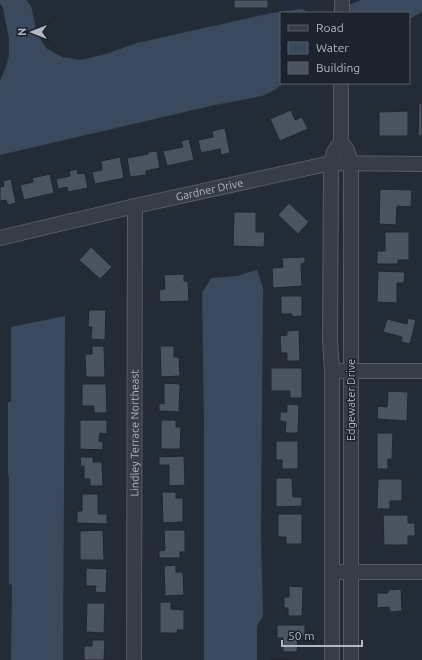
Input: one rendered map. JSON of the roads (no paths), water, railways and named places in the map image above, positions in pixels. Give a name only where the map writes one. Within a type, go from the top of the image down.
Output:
[{"type":"street","name":"Edgewater Drive","points":[[332,660],[332,371],[330,340],[331,163],[334,152],[340,142],[341,84]]},
{"type":"street","name":"Edgewater Drive","points":[[340,142],[347,150],[351,163],[351,660]]},
{"type":"street","name":"Gardner Drive","points":[[0,238],[135,206],[331,163],[422,164]]},
{"type":"street","name":"Lindley Terrace Northeast","points":[[134,660],[135,206]]},
{"type":"street","points":[[332,371],[422,371]]},
{"type":"street","points":[[332,572],[422,572]]},
{"type":"water","points":[[0,0],[26,0],[31,6],[37,33],[46,48],[62,57],[81,60],[106,54],[137,43],[272,13],[302,9],[308,12],[280,12],[280,84],[282,84],[276,89],[262,96],[215,105],[0,155],[0,81],[9,55],[9,39],[3,8]]},
{"type":"water","points":[[361,0],[422,0],[422,12],[410,18],[410,12],[333,12]]},
{"type":"water","points":[[257,270],[263,288],[261,534],[263,616],[257,626],[257,660],[204,660],[204,428],[202,293],[211,278],[237,276]]},
{"type":"water","points":[[65,316],[63,660],[11,660],[12,585],[9,584],[8,402],[11,402],[11,327]]}]
